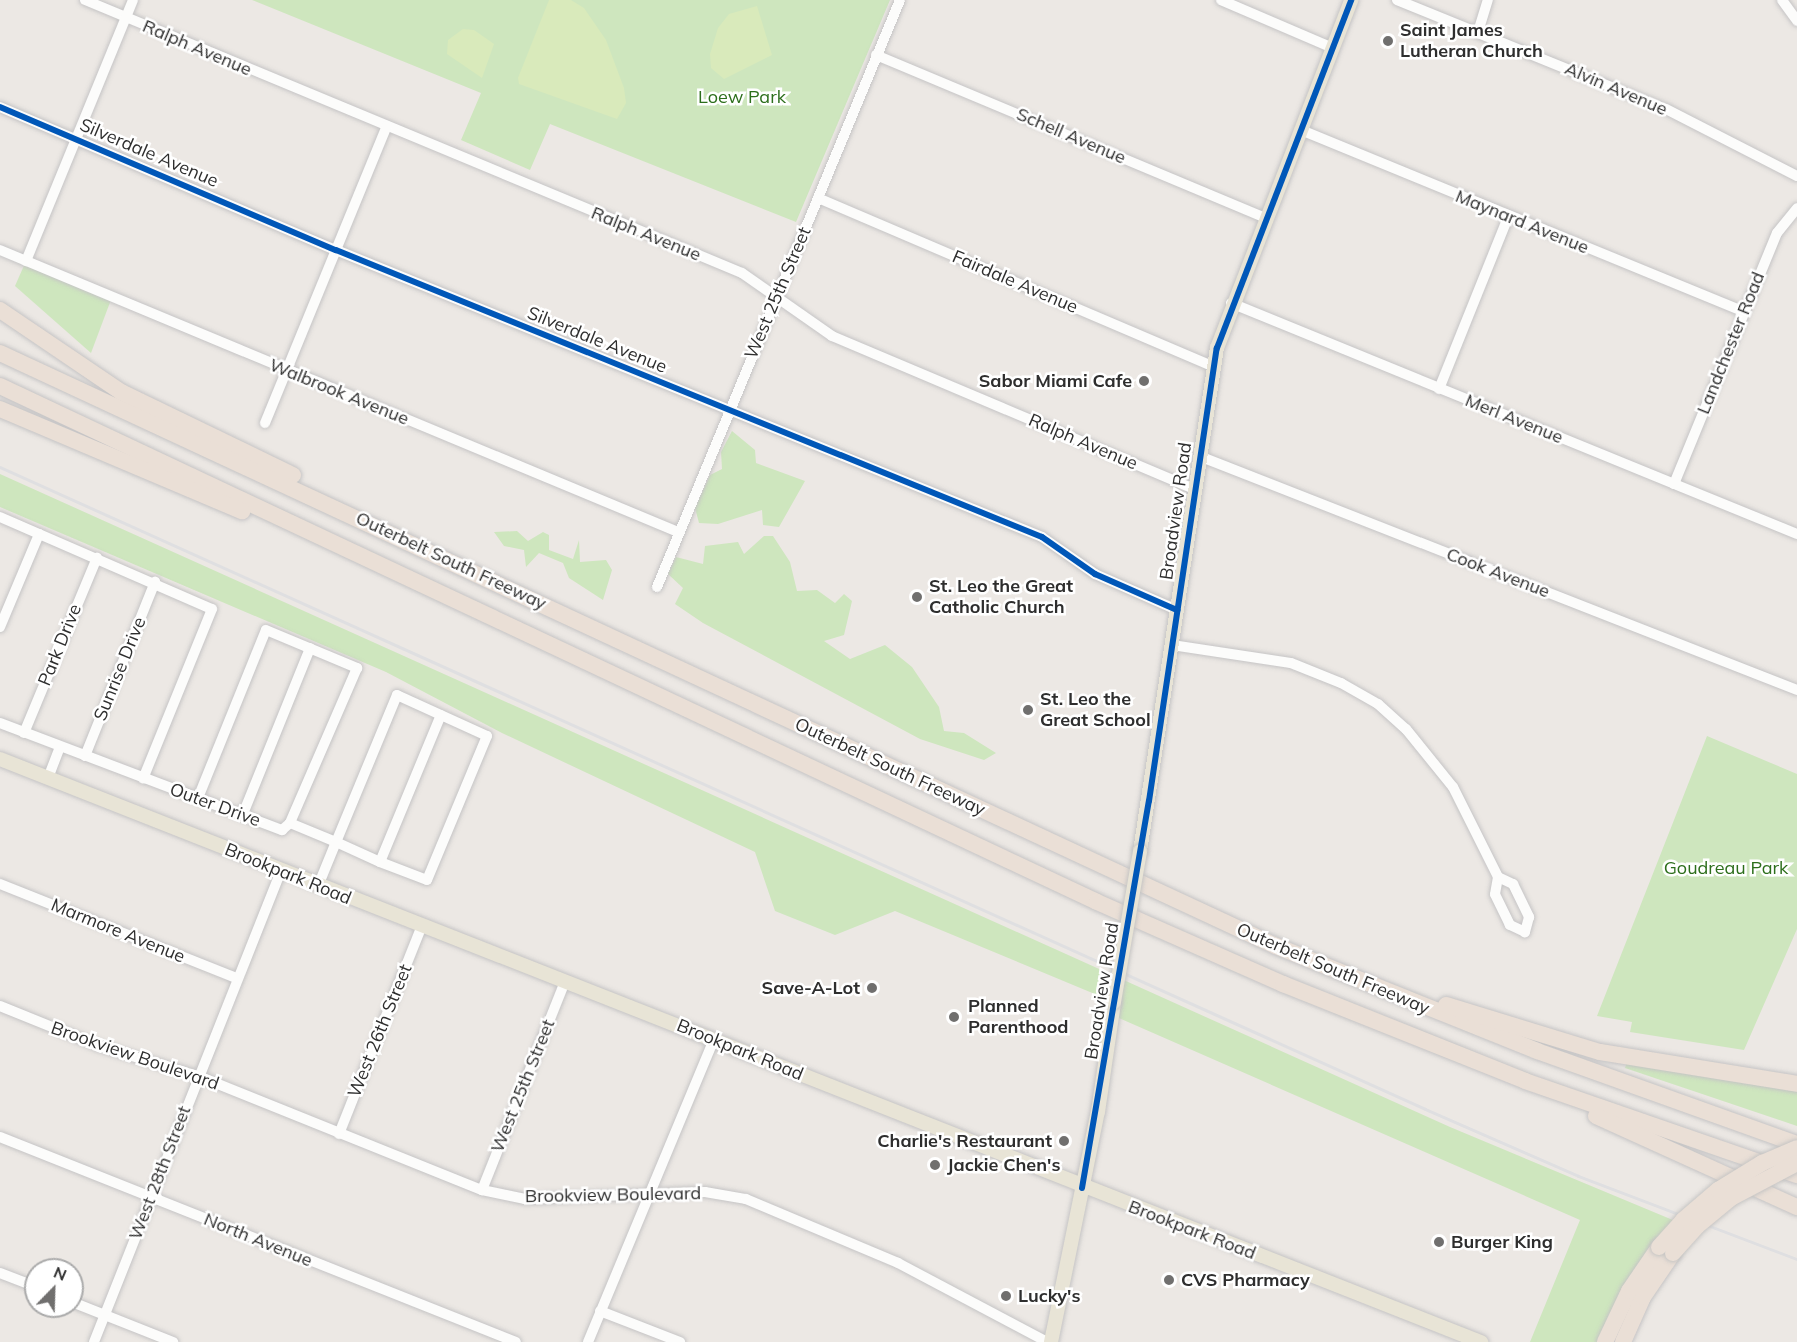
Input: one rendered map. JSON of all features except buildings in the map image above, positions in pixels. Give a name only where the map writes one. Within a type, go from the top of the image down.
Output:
[{"type":"highway","points":[[0,310],[121,392],[288,472],[351,514]]},
{"type":"highway","name":"Outerbelt South Freeway","points":[[0,353],[351,514],[1123,877],[1336,971],[1537,1051],[1797,1146]]},
{"type":"highway","name":"Outerbelt South Freeway","points":[[0,386],[1097,902],[1283,984],[1525,1081],[1797,1175]]},
{"type":"highway","points":[[0,409],[233,508],[330,541]]},
{"type":"highway","points":[[1336,971],[1600,1052],[1797,1084]]},
{"type":"highway","points":[[1525,1081],[1797,1207]]},
{"type":"highway","points":[[1623,1342],[1666,1250],[1683,1220],[1718,1190],[1762,1163],[1797,1146]]},
{"type":"highway","points":[[1605,1342],[1629,1292],[1666,1250],[1731,1198],[1797,1163]]},
{"type":"main road","name":"Broadview Road","points":[[1049,1342],[1098,1112],[1172,645],[1212,366],[1231,303],[1351,0]]},
{"type":"main road","name":"Brookpark Road","points":[[0,759],[421,928],[714,1039],[1082,1188],[1481,1342]]},
{"type":"street","name":"Ralph Avenue","points":[[85,0],[742,273],[832,336],[1195,489]]},
{"type":"street","points":[[26,261],[133,0]]},
{"type":"street","name":"West 25th Street","points":[[657,587],[900,0]]},
{"type":"street","points":[[1221,0],[1333,48]]},
{"type":"street","name":"Alvin Avenue","points":[[1397,0],[1666,110],[1797,176]]},
{"type":"street","points":[[1478,32],[1488,0]]},
{"type":"street","points":[[1782,0],[1797,21]]},
{"type":"street","name":"Schell Avenue","points":[[876,55],[1266,218]]},
{"type":"street","name":"Silverdale Avenue","points":[[0,107],[336,250],[1042,537],[1095,574],[1177,610]]},
{"type":"street","points":[[265,423],[387,126]]},
{"type":"street","name":"Maynard Avenue","points":[[1301,130],[1508,217],[1743,311]]},
{"type":"street","name":"Fairdale Avenue","points":[[818,198],[1212,366]]},
{"type":"street","name":"Landchester Road","points":[[1674,484],[1743,311],[1777,233],[1797,208]]},
{"type":"street","points":[[1439,389],[1508,217]]},
{"type":"street","name":"Walbrook Avenue","points":[[0,250],[286,371],[678,532]]},
{"type":"street","name":"Merl Avenue","points":[[1231,303],[1797,534]]},
{"type":"street","name":"Cook Avenue","points":[[1199,456],[1797,690]]},
{"type":"street","points":[[0,517],[155,582],[212,609],[143,779]]},
{"type":"street","points":[[0,627],[39,534]]},
{"type":"street","name":"Park Drive","points":[[24,733],[97,558]]},
{"type":"street","name":"Sunrise Drive","points":[[85,756],[155,582]]},
{"type":"street","points":[[198,798],[266,630],[357,668],[290,823]]},
{"type":"street","points":[[1172,645],[1291,663],[1341,683],[1378,704],[1406,729],[1453,787],[1498,877],[1495,894],[1510,925],[1525,932],[1529,917],[1513,884],[1498,877]]},
{"type":"street","points":[[243,814],[310,648]]},
{"type":"street","points":[[318,886],[397,694],[441,715],[380,862]]},
{"type":"street","name":"Outer Drive","points":[[0,723],[282,830],[290,823],[427,880],[487,736],[441,715]]},
{"type":"street","points":[[48,778],[60,747]]},
{"type":"street","name":"West 28th Street","points":[[94,1342],[236,978],[281,870]]},
{"type":"street","name":"Marmore Avenue","points":[[0,884],[236,978]]},
{"type":"street","name":"West 26th Street","points":[[339,1134],[421,928]]},
{"type":"street","name":"West 25th Street","points":[[482,1190],[565,981]]},
{"type":"street","name":"Brookview Boulevard","points":[[0,1006],[99,1046],[198,1076],[482,1190],[525,1199],[705,1192],[746,1199],[898,1263],[1049,1342]]},
{"type":"street","points":[[588,1342],[648,1193],[714,1039]]},
{"type":"street","name":"North Avenue","points":[[0,1137],[516,1342]]},
{"type":"street","points":[[0,1273],[24,1282]]},
{"type":"street","points":[[84,1307],[173,1342]]},
{"type":"street","points":[[600,1311],[680,1342]]},
{"type":"green space","name":"Loew Park","points":[[252,0],[890,0],[796,222],[550,124],[530,170],[461,140],[481,93]]},
{"type":"green space","points":[[549,0],[571,0],[584,8],[606,40],[624,88],[626,103],[617,119],[519,84],[518,78]]},
{"type":"green space","points":[[757,6],[772,55],[724,79],[711,68],[710,54],[718,28],[729,14]]},
{"type":"green space","points":[[463,29],[474,30],[494,44],[482,78],[447,54],[448,40]]},
{"type":"green space","points":[[26,261],[112,297],[91,353],[15,286]]},
{"type":"green space","points":[[732,431],[755,450],[756,463],[805,481],[779,527],[763,525],[762,510],[718,524],[699,523],[695,508],[710,475],[722,469],[721,452]]},
{"type":"green space","points":[[0,474],[1450,1127],[1680,1223],[1605,1342],[1530,1342],[1580,1220],[1112,1015],[1114,1002],[895,911],[835,935],[775,911],[755,852],[502,733],[386,672],[0,507]]},
{"type":"green space","points":[[517,531],[528,541],[543,532],[549,535],[549,550],[573,559],[579,540],[580,562],[606,560],[612,570],[603,600],[569,578],[563,563],[539,553],[526,567],[524,550],[504,546],[494,532]]},
{"type":"green space","points":[[764,536],[773,536],[790,562],[797,591],[817,590],[835,603],[844,594],[852,601],[844,635],[824,641],[850,659],[885,645],[912,667],[939,707],[944,731],[964,733],[996,753],[984,760],[920,739],[703,623],[675,604],[683,588],[668,574],[676,557],[703,564],[705,546],[738,542],[744,554]]},
{"type":"green space","name":"Goudreau Park","points":[[1707,736],[1797,774],[1797,929],[1744,1050],[1630,1032],[1632,1022],[1597,1016]]},
{"type":"green space","points":[[1627,1062],[1797,1089],[1797,1126],[1625,1068]]},
{"type":"railway","points":[[0,467],[1425,1109],[1578,1176],[1797,1259]]},
{"type":"cycle path","points":[[1082,1188],[1149,801],[1217,348],[1351,0]]},
{"type":"cycle path","points":[[0,107],[336,250],[1042,537],[1095,574],[1177,610]]},
{"type":"place","name":"Saint James Lutheran Church","points":[[1388,41]]},
{"type":"place","name":"Sabor Miami Cafe","points":[[1144,381]]},
{"type":"place","name":"St. Leo the Great Catholic Church","points":[[917,597]]},
{"type":"place","name":"St. Leo the Great School","points":[[1028,710]]},
{"type":"place","name":"Save-A-Lot","points":[[872,988]]},
{"type":"place","name":"Planned Parenthood","points":[[954,1017]]},
{"type":"place","name":"Charlie's Restaurant","points":[[1064,1141]]},
{"type":"place","name":"Jackie Chen's","points":[[935,1165]]},
{"type":"place","name":"Burger King","points":[[1439,1242]]},
{"type":"place","name":"CVS Pharmacy","points":[[1169,1280]]},
{"type":"place","name":"Lucky's","points":[[1006,1296]]}]
